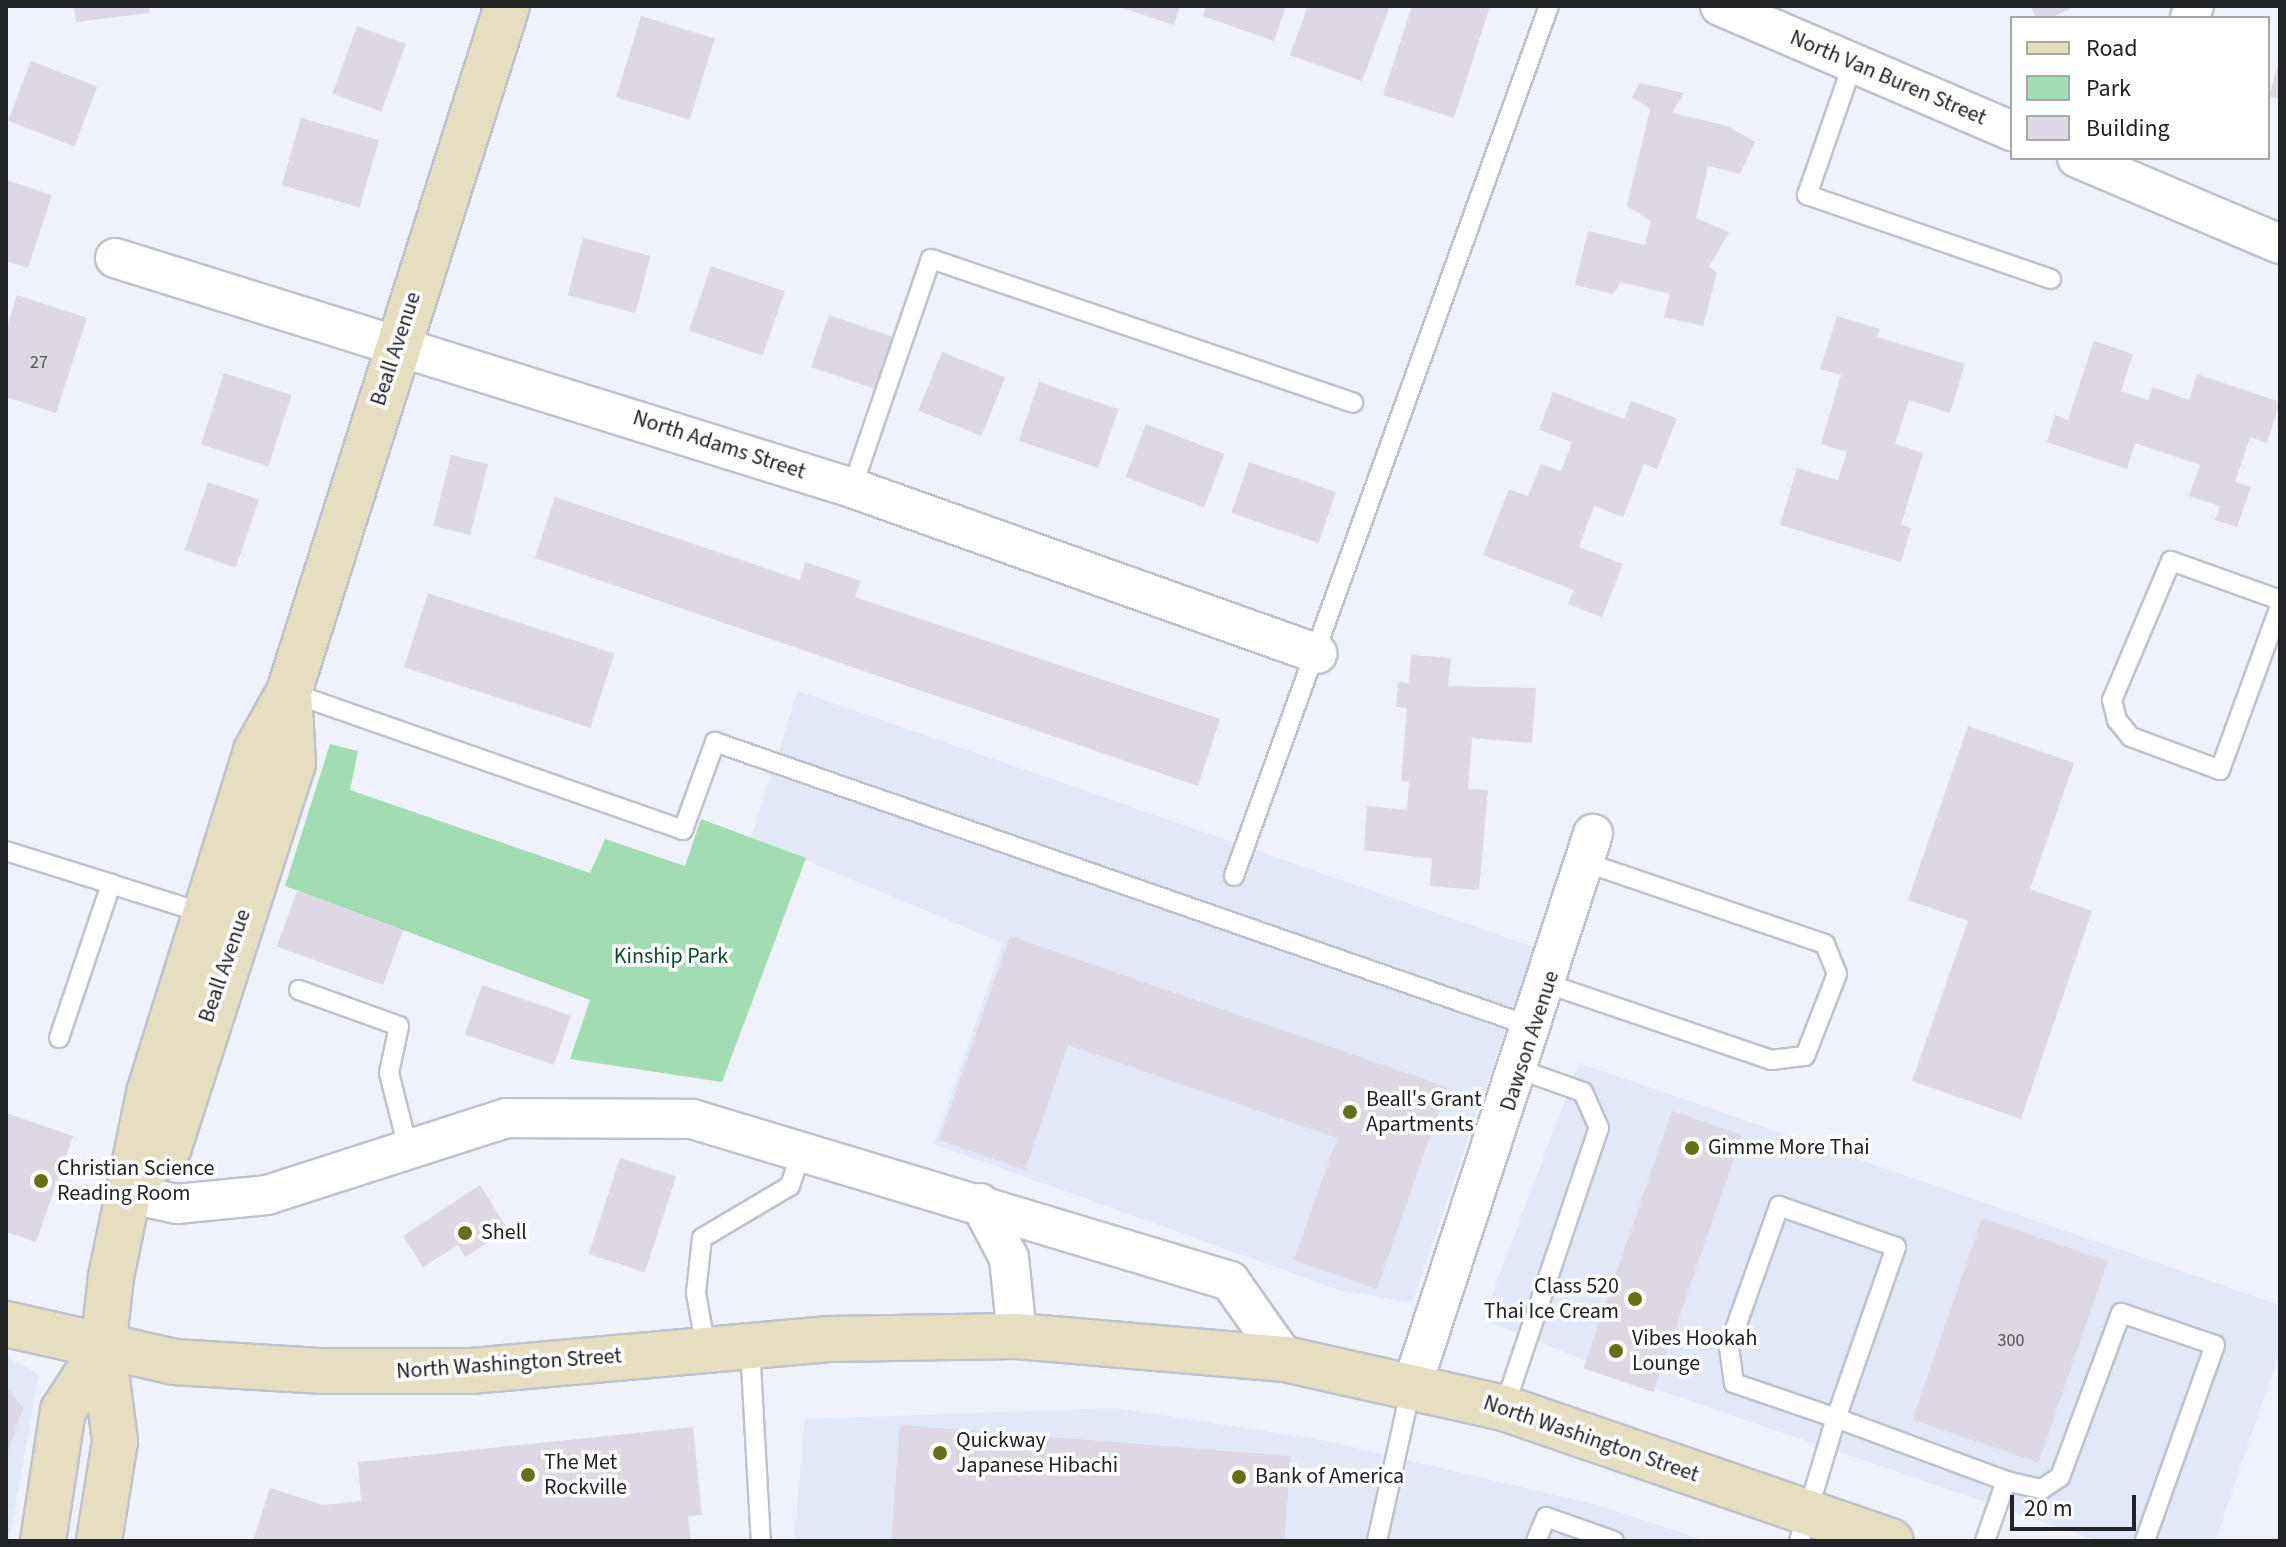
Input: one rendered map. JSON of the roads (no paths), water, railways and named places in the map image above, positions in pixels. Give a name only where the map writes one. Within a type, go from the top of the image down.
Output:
[{"type":"street","name":"Beall Avenue","points":[[132,1187],[169,1147],[222,919],[293,764],[289,692],[507,6]]},
{"type":"street","name":"North Van Buren Street","points":[[1720,6],[2010,130]]},
{"type":"street","points":[[2088,160],[2140,170],[2280,244]]},
{"type":"street","name":"North Adams Street","points":[[115,258],[398,342],[852,488],[1317,654]]},
{"type":"street","name":"Dawson Avenue","points":[[1413,1383],[1521,1070],[1588,848]]},
{"type":"street","points":[[99,1541],[115,1441],[103,1349],[132,1187],[219,1203],[297,1187],[408,1148],[507,1118],[577,1113],[692,1119],[980,1203],[1230,1281],[1285,1359]]},
{"type":"street","points":[[980,1203],[1009,1258],[1017,1336]]},
{"type":"street","name":"North Washington Street","points":[[6,1324],[103,1349],[258,1369],[393,1373],[749,1344],[1017,1336],[1285,1359],[1413,1383],[1504,1408],[1802,1526],[1891,1541]]},
{"type":"street","points":[[43,1541],[63,1411],[103,1349]]},
{"type":"lane","points":[[1234,876],[1317,654],[1549,6]]},
{"type":"lane","points":[[1853,63],[1807,195],[2051,279]]},
{"type":"lane","points":[[852,488],[931,259],[1353,403]]},
{"type":"lane","points":[[2171,561],[2280,603],[2220,770],[2131,737],[2117,720],[2112,700],[2171,561]]},
{"type":"lane","points":[[289,692],[683,830],[715,742],[1533,1027]]},
{"type":"lane","points":[[1548,984],[1771,1060],[1805,1056],[1837,974],[1825,944],[1588,848]]},
{"type":"lane","points":[[6,851],[222,919]]},
{"type":"lane","points":[[59,1038],[111,884]]},
{"type":"lane","points":[[299,990],[399,1026],[389,1073],[408,1148]]},
{"type":"lane","points":[[1504,1408],[1599,1128],[1583,1092],[1521,1070]]},
{"type":"lane","points":[[706,1349],[696,1293],[702,1238],[790,1186],[802,1149]]},
{"type":"lane","points":[[1802,1526],[1836,1418],[1896,1247],[1779,1206],[1729,1346],[1734,1383],[1836,1418],[2006,1481],[2042,1489],[2060,1477],[2121,1313],[2215,1345],[2145,1541]]},
{"type":"lane","points":[[749,1344],[761,1541]]},
{"type":"lane","points":[[1377,1541],[1413,1383]]},
{"type":"lane","points":[[1985,1541],[2006,1481]]},
{"type":"lane","points":[[1536,1541],[1546,1517],[1614,1541]]},
{"type":"place","name":"Beall's Grant Apartments","points":[[1350,1112]]},
{"type":"place","name":"Gimme More Thai","points":[[1692,1148]]},
{"type":"place","name":"Christian Science Reading Room","points":[[41,1181]]},
{"type":"place","name":"Shell","points":[[465,1233]]},
{"type":"place","name":"Class 520 Thai Ice Cream","points":[[1635,1299]]},
{"type":"place","name":"Vibes Hookah Lounge","points":[[1616,1351]]},
{"type":"place","name":"Quickway Japanese Hibachi","points":[[940,1453]]},
{"type":"place","name":"The Met Rockville","points":[[528,1475]]},
{"type":"place","name":"Bank of America","points":[[1239,1477]]},
{"type":"park label","name":"Kinship Park","points":[[671,957]]}]
